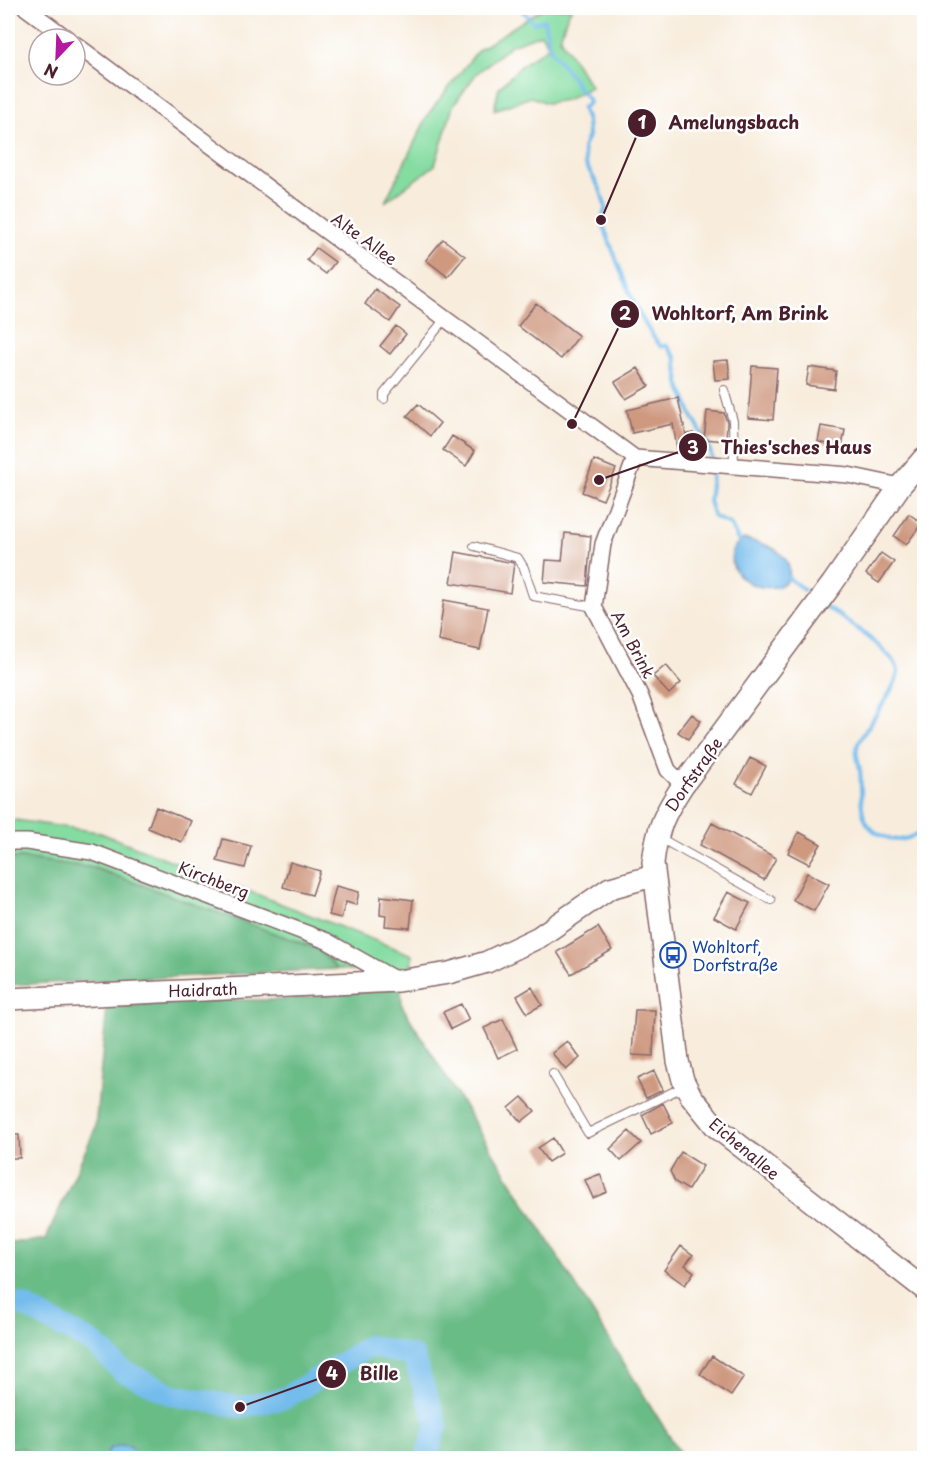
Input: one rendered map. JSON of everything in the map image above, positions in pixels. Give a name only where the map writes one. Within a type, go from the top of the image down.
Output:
[{"type":"street","points":[[26,8],[52,27]]},
{"type":"street","name":"Alte Allee","points":[[87,53],[635,458]]},
{"type":"street","points":[[635,458],[848,475],[900,486]]},
{"type":"street","name":"Am Brink","points":[[635,458],[603,544],[594,607],[640,695],[668,770],[683,785]]},
{"type":"street","name":"Dorfstraße","points":[[653,876],[656,836],[667,811],[683,785],[832,584],[900,486],[924,458]]},
{"type":"street","name":"Kirchberg","points":[[8,842],[27,842],[92,852],[327,941],[398,981]]},
{"type":"street","points":[[398,981],[449,973],[487,962],[539,937],[610,888],[653,876]]},
{"type":"street","name":"Eichenallee","points":[[653,876],[678,1061],[686,1085],[702,1111],[731,1141],[924,1289]]},
{"type":"street","name":"Haidrath","points":[[8,999],[398,981]]},
{"type":"lane","points":[[384,399],[384,394],[445,319]]},
{"type":"lane","points":[[724,390],[733,421],[734,465]]},
{"type":"lane","points":[[474,546],[518,558],[524,568],[533,596],[594,607]]},
{"type":"lane","points":[[656,836],[771,900]]},
{"type":"lane","points":[[553,1074],[588,1133],[686,1085]]},
{"type":"green space","points":[[543,8],[572,8],[560,38],[591,87],[566,100],[547,103],[531,97],[494,110],[499,88],[522,65],[549,46],[541,34],[511,45],[476,74],[453,106],[435,165],[385,202],[429,113],[478,50]]},
{"type":"green space","points":[[8,819],[98,832],[412,955],[411,974],[337,969],[317,949],[95,868],[21,858],[8,859]]},
{"type":"green space","points":[[21,858],[94,868],[318,949],[337,969],[8,985],[8,859]]},
{"type":"green space","points":[[401,987],[402,1006],[683,1458],[138,1458],[138,1456],[109,1449],[106,1458],[44,1458],[22,1448],[8,1449],[8,1245],[46,1239],[95,1129],[107,1007],[191,1000],[280,1000]]},
{"type":"green space","points":[[22,1448],[44,1458],[8,1458],[8,1449]]},
{"type":"water","points":[[743,539],[768,546],[779,552],[787,562],[789,573],[786,581],[768,588],[756,586],[737,573],[732,562],[732,551]]},
{"type":"water","points":[[120,1445],[130,1446],[138,1458],[106,1458],[109,1449]]},
{"type":"building","points":[[443,239],[465,256],[448,277],[426,260]]},
{"type":"building","points":[[316,248],[335,262],[326,274],[307,260]]},
{"type":"building","points":[[375,289],[400,307],[390,322],[365,304]]},
{"type":"building","points":[[536,303],[579,336],[561,359],[518,326]]},
{"type":"building","points":[[396,326],[406,334],[390,354],[380,346]]},
{"type":"building","points":[[728,360],[730,379],[715,380],[713,361]]},
{"type":"building","points":[[752,366],[777,368],[773,420],[748,418]]},
{"type":"building","points":[[809,367],[836,371],[834,389],[806,385]]},
{"type":"building","points":[[638,368],[649,386],[626,399],[615,382]]},
{"type":"building","points":[[678,398],[686,435],[693,433],[695,446],[677,449],[673,424],[632,433],[627,410]]},
{"type":"building","points":[[418,404],[440,423],[430,436],[407,416]]},
{"type":"building","points":[[707,411],[724,413],[727,422],[726,441],[704,439]]},
{"type":"building","points":[[821,426],[845,430],[842,447],[818,442]]},
{"type":"building","points":[[452,436],[475,451],[466,466],[443,450]]},
{"type":"building","points":[[594,460],[616,469],[603,500],[582,492]]},
{"type":"building","points":[[909,514],[922,523],[906,545],[894,536]]},
{"type":"building","points":[[565,533],[591,536],[587,586],[544,582],[546,560],[562,561]]},
{"type":"building","points":[[456,552],[514,563],[510,593],[451,583]]},
{"type":"building","points":[[881,553],[894,562],[879,583],[866,574]]},
{"type":"building","points":[[444,600],[488,608],[480,650],[438,641]]},
{"type":"building","points":[[666,665],[681,683],[669,694],[653,676]]},
{"type":"building","points":[[692,714],[701,721],[688,739],[678,732]]},
{"type":"building","points":[[750,758],[766,766],[752,793],[736,784]]},
{"type":"building","points":[[156,807],[191,821],[182,842],[148,828]]},
{"type":"building","points":[[712,823],[776,858],[764,880],[700,845]]},
{"type":"building","points":[[799,832],[821,844],[809,864],[788,853]]},
{"type":"building","points":[[223,839],[251,846],[245,868],[217,861]]},
{"type":"building","points":[[290,862],[320,871],[312,895],[283,887]]},
{"type":"building","points":[[807,873],[829,884],[814,911],[793,900]]},
{"type":"building","points":[[336,886],[359,892],[356,905],[346,902],[341,918],[329,915]]},
{"type":"building","points":[[728,892],[750,903],[736,929],[714,917]]},
{"type":"building","points":[[381,896],[413,900],[410,928],[385,926],[386,916],[380,915]]},
{"type":"building","points":[[598,927],[612,950],[571,974],[557,952]]},
{"type":"building","points":[[532,987],[542,1005],[527,1013],[517,996]]},
{"type":"building","points":[[461,1004],[469,1020],[451,1029],[443,1012]]},
{"type":"building","points":[[635,1010],[655,1010],[653,1056],[632,1055]]},
{"type":"building","points":[[503,1019],[517,1049],[498,1058],[484,1028]]},
{"type":"building","points":[[567,1041],[580,1058],[566,1070],[552,1053]]},
{"type":"building","points":[[654,1071],[663,1090],[646,1098],[637,1079]]},
{"type":"building","points":[[522,1097],[535,1111],[521,1122],[509,1108]]},
{"type":"building","points":[[663,1103],[673,1123],[651,1134],[642,1115]]},
{"type":"building","points":[[629,1131],[641,1143],[621,1161],[610,1149]]},
{"type":"building","points":[[8,1135],[19,1135],[20,1158],[8,1158]]},
{"type":"building","points":[[553,1138],[562,1153],[548,1162],[538,1148]]},
{"type":"building","points":[[681,1152],[703,1166],[688,1190],[675,1182],[670,1171]]},
{"type":"building","points":[[600,1174],[607,1192],[593,1198],[585,1180]]},
{"type":"building","points":[[681,1246],[693,1255],[685,1265],[694,1272],[685,1285],[664,1270]]},
{"type":"building","points":[[712,1356],[744,1377],[731,1396],[700,1374]]},
{"type":"waterway","points":[[520,8],[534,23],[544,20],[550,49],[588,99],[589,103],[582,108],[587,121],[588,136],[583,148],[586,165],[600,189],[606,208],[601,220],[626,286],[642,318],[661,347],[666,345],[676,358],[679,383],[712,458]]},
{"type":"waterway","points":[[713,469],[709,501],[714,517],[730,524],[740,544]]},
{"type":"waterway","points":[[786,576],[804,590]]},
{"type":"waterway","points":[[825,606],[879,646],[896,665],[898,672],[892,688],[857,747],[864,816],[873,830],[881,835],[902,840],[915,835],[924,840]]},
{"type":"waterway","points":[[8,1302],[24,1306],[96,1345],[121,1370],[173,1395],[240,1407],[285,1398],[369,1346],[413,1356],[437,1425],[426,1458]]},
{"type":"place","name":"Amelungsbach","points":[[601,220]]},
{"type":"place","name":"Wohltorf, Am Brink","points":[[572,424]]},
{"type":"place","name":"Thies'sches Haus","points":[[599,480]]},
{"type":"place","name":"Wohltorf, Dorfstraße","points":[[673,955]]},
{"type":"place","name":"Bille","points":[[240,1407]]}]
